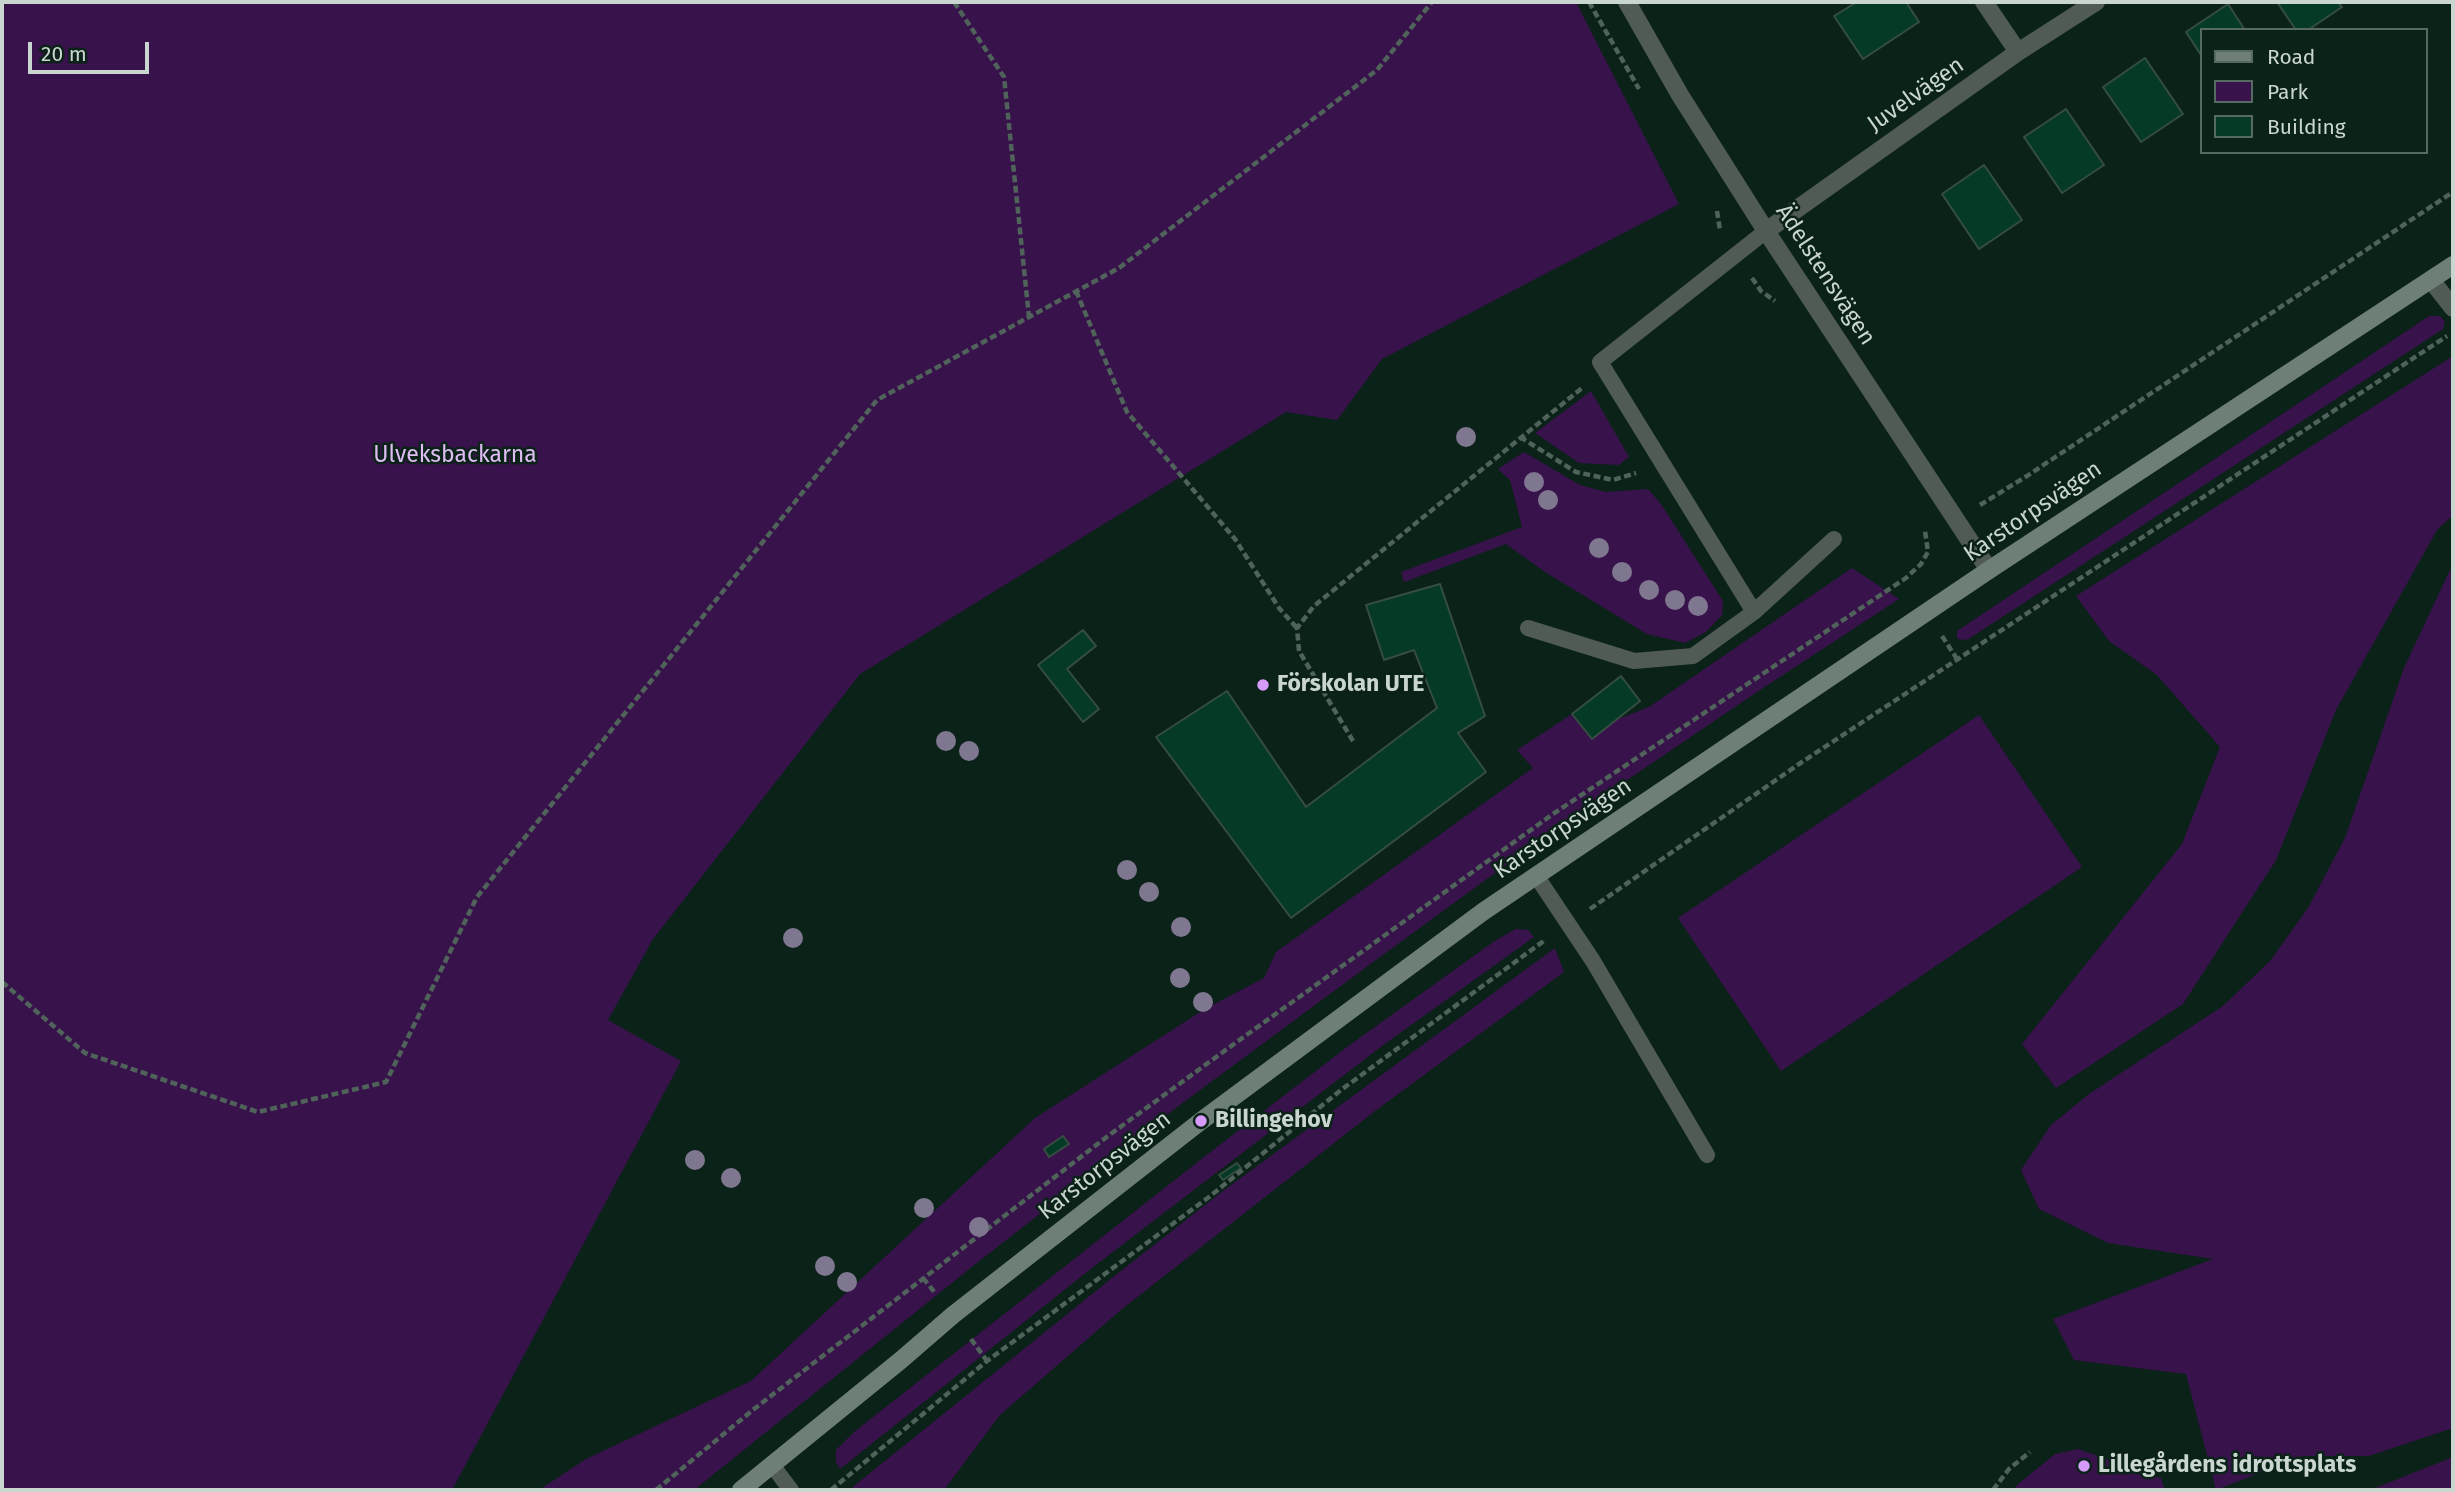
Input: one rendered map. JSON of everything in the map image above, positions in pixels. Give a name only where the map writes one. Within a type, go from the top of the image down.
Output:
[{"type":"main road","name":"Karstorpsvägen","points":[[741,1490],[953,1315],[1201,1121],[1484,911],[1989,570],[2453,265]]},
{"type":"street","name":"Ädelstensvägen","points":[[1627,2],[1680,95],[1766,231],[1989,570]]},
{"type":"street","points":[[1984,2],[2018,52]]},
{"type":"street","name":"Juvelvägen","points":[[1766,231],[2018,52],[2096,2]]},
{"type":"street","points":[[2431,280],[2453,308]]},
{"type":"lane","points":[[1754,612],[1600,362],[1766,231]]},
{"type":"lane","points":[[1528,628],[1634,661],[1693,656],[1754,612],[1834,539]]},
{"type":"lane","points":[[1537,877],[1593,961],[1707,1155]]},
{"type":"lane","points":[[772,1465],[791,1490]]},
{"type":"path","points":[[954,2],[1004,77],[1029,317]]},
{"type":"path","points":[[2,982],[85,1053],[258,1111],[386,1082],[477,897],[877,400],[1119,268],[1377,70],[1432,2]]},
{"type":"path","points":[[1589,2],[1643,95]]},
{"type":"path","points":[[1956,519],[2050,461],[2453,192]]},
{"type":"path","points":[[1717,208],[1720,232],[1761,291],[1781,306]]},
{"type":"path","points":[[1076,291],[1127,412],[1235,540],[1279,608],[1297,628],[1298,652],[1353,741]]},
{"type":"path","points":[[831,1490],[987,1361],[1209,1197],[1341,1090],[1567,924],[1957,659],[2453,332]]},
{"type":"path","points":[[1297,628],[1314,606],[1605,371]]},
{"type":"path","points":[[1520,437],[1576,472],[1613,480],[1663,464]]},
{"type":"path","points":[[656,1490],[754,1409],[1086,1153],[1234,1044],[1553,814],[1906,578],[1921,564],[1928,552],[1927,535],[1923,526]]},
{"type":"path","points":[[1944,640],[1957,659]]},
{"type":"path","points":[[1993,1490],[2009,1469],[2031,1452]]},
{"type":"green space","name":"Ulveksbackarna","points":[[2,2],[1576,2],[1679,204],[1382,359],[1337,420],[1286,412],[860,674],[653,939],[608,1020],[681,1061],[452,1490],[2,1490]]},
{"type":"green space","points":[[2429,316],[2440,316],[2445,322],[2443,329],[1967,640],[1957,639],[1957,631]]},
{"type":"green space","points":[[2453,356],[2453,515],[2437,530],[2336,710],[2276,860],[2183,1004],[2056,1088],[2022,1044],[2182,844],[2220,747],[2157,675],[2109,641],[2076,596]]},
{"type":"green space","points":[[1591,391],[1629,457],[1619,465],[1579,463],[1535,433]]},
{"type":"green space","points":[[1524,452],[1580,485],[1606,492],[1648,489],[1661,504],[1723,601],[1722,615],[1706,632],[1685,643],[1647,634],[1545,572],[1506,544],[1404,582],[1401,572],[1522,527],[1510,480],[1498,469]]},
{"type":"green space","points":[[1852,568],[1899,599],[1558,827],[1380,957],[1165,1116],[694,1490],[539,1490],[586,1459],[751,1381],[1035,1118],[1205,1009],[1264,978],[1276,952],[1533,768],[1517,750],[1572,714],[1592,738],[1616,720],[1649,707]]},
{"type":"green space","points":[[2453,568],[2453,1428],[2369,1456],[2303,1456],[2216,1490],[2186,1374],[2074,1360],[2053,1319],[2213,1259],[2108,1243],[2039,1209],[2021,1170],[2051,1125],[2089,1094],[2223,1006],[2270,961],[2308,908],[2345,838],[2404,668]]},
{"type":"green space","points":[[1979,715],[2082,867],[1781,1071],[1678,918]]},
{"type":"green space","points":[[1516,929],[1528,930],[1534,937],[1386,1043],[1088,1271],[840,1469],[836,1462],[836,1450],[854,1432],[1347,1047],[1496,940]]},
{"type":"green space","points":[[1555,948],[1564,972],[1375,1111],[1122,1309],[1000,1415],[944,1490],[849,1490],[1223,1191]]},
{"type":"green space","name":"Lillegårdens idrottsplats","points":[[2078,1449],[2161,1478],[2165,1490],[2014,1490],[2055,1454]]},
{"type":"green space","name":"Lillegårdens idrottsplats","points":[[2453,1457],[2453,1490],[2370,1490]]},
{"type":"building","points":[[1857,2],[1906,2],[1919,22],[1863,59],[1834,16]]},
{"type":"building","points":[[2277,2],[2338,2],[2342,7],[2311,28],[2295,28]]},
{"type":"building","points":[[2228,4],[2244,28],[2200,28],[2200,53],[2186,32]]},
{"type":"building","points":[[2145,58],[2183,114],[2141,142],[2103,87]]},
{"type":"building","points":[[2066,109],[2104,165],[2062,193],[2024,137]]},
{"type":"building","points":[[1984,165],[2022,220],[1979,249],[1942,194]]},
{"type":"building","points":[[1440,584],[1485,716],[1458,733],[1486,772],[1291,918],[1156,737],[1227,691],[1306,807],[1437,708],[1414,650],[1384,660],[1366,605]]},
{"type":"building","points":[[1083,630],[1096,646],[1067,669],[1099,709],[1083,722],[1038,665]]},
{"type":"building","points":[[1621,676],[1640,701],[1592,739],[1572,714]]},
{"type":"building","points":[[1063,1136],[1069,1144],[1049,1157],[1044,1149]]},
{"type":"building","points":[[1237,1163],[1241,1168],[1223,1180],[1219,1175]]},
{"type":"place","name":"Förskolan UTE","points":[[1263,685]]},
{"type":"place","name":"Billingehov","points":[[1201,1121]]},
{"type":"place","name":"Lillegårdens idrottsplats","points":[[2084,1466]]}]
